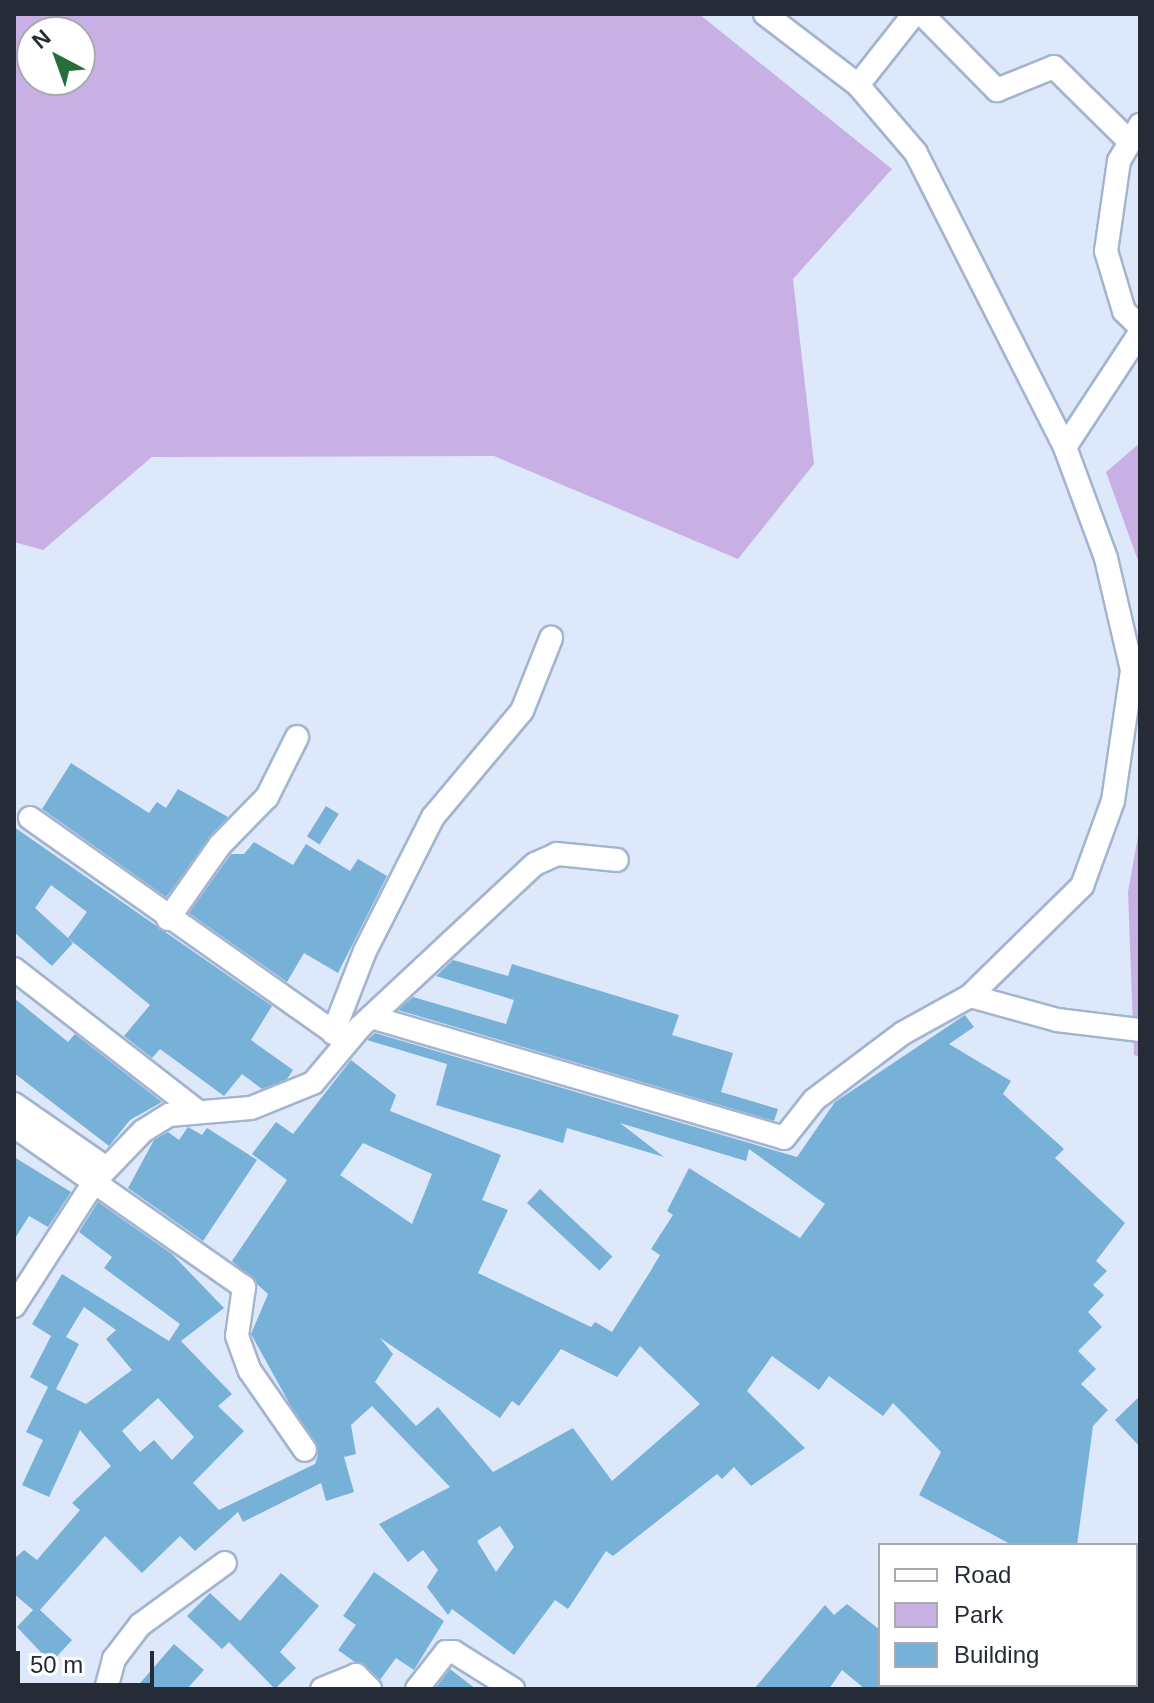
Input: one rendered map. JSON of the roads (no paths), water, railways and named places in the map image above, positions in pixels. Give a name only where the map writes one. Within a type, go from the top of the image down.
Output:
[{"type":"street","points":[[371,1017],[784,1138],[814,1100],[903,1033],[970,996],[1082,886],[1113,801],[1132,670],[1106,558],[1065,447],[916,153],[858,85],[765,14]]},
{"type":"street","points":[[858,85],[914,14]]},
{"type":"street","points":[[922,14],[997,90],[1054,67],[1135,134],[1110,198],[1106,251],[1124,311],[1140,330],[1065,447]]},
{"type":"street","points":[[14,1306],[100,1174],[143,1131],[169,1115],[196,1110],[251,1108],[288,1097],[313,1083],[340,1038],[365,951],[433,817],[522,711],[551,638]]},
{"type":"street","points":[[168,919],[220,845],[267,797],[297,737]]},
{"type":"street","points":[[30,818],[168,919],[340,1038]]},
{"type":"street","points":[[340,1038],[371,1017],[535,864],[557,854],[617,860]]},
{"type":"street","points":[[14,969],[196,1110]]},
{"type":"street","points":[[970,996],[1057,1020],[1140,1030]]},
{"type":"street","points":[[14,1104],[244,1287],[237,1336],[250,1371],[305,1450]]},
{"type":"street","points":[[14,1126],[100,1174]]},
{"type":"street","points":[[106,1689],[114,1659],[140,1625],[225,1563]]},
{"type":"street","points":[[417,1689],[446,1652],[462,1652],[513,1689]]},
{"type":"street","points":[[322,1689],[356,1675],[370,1689]]}]
